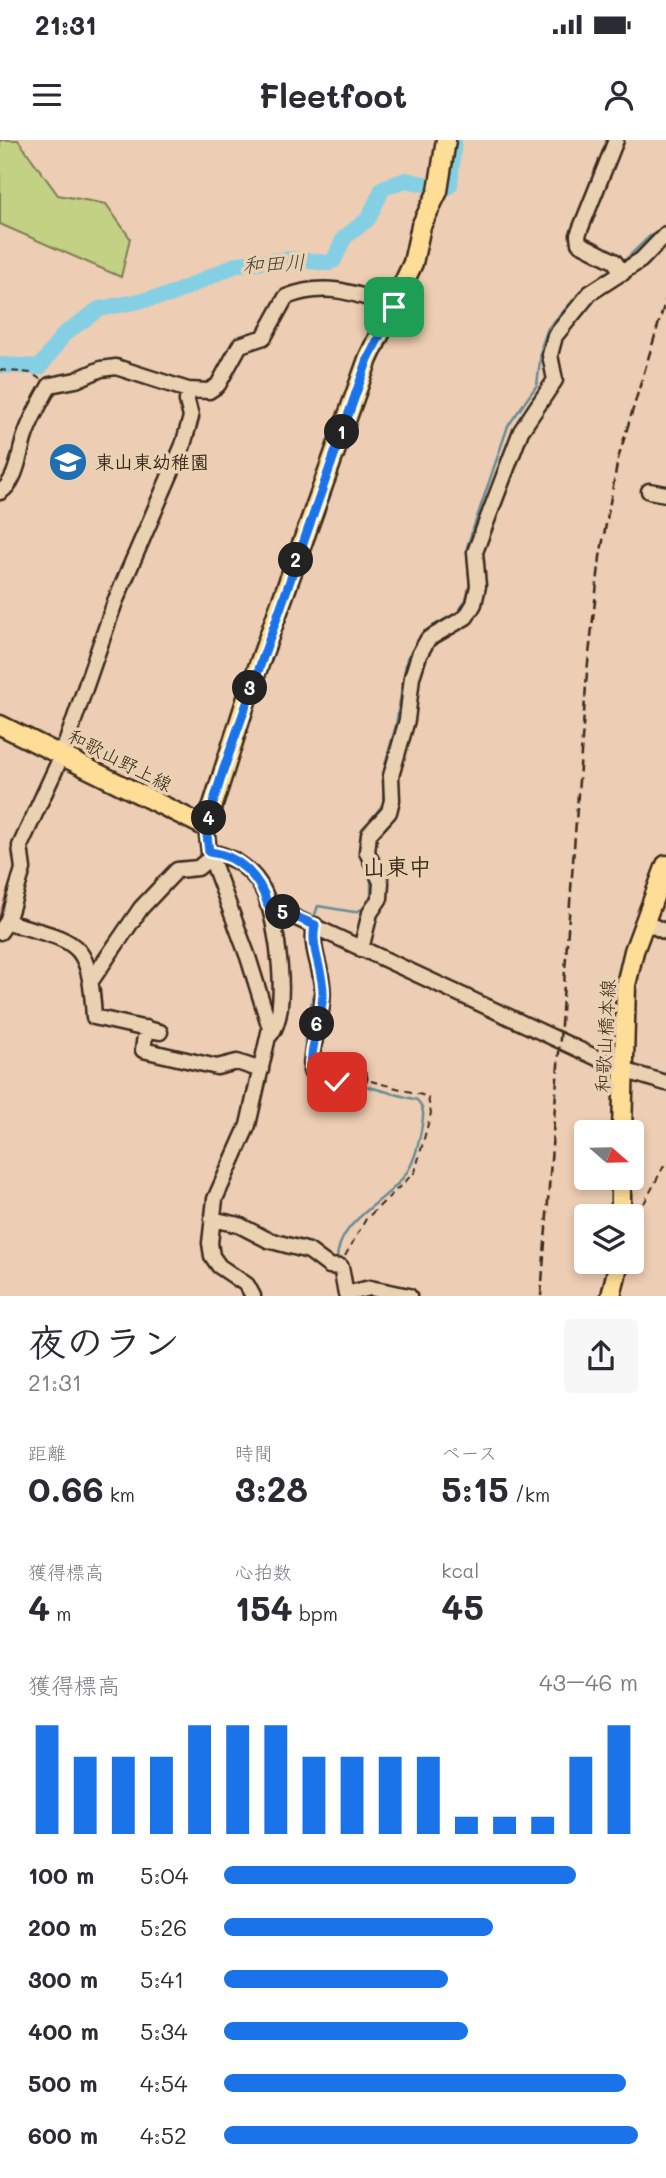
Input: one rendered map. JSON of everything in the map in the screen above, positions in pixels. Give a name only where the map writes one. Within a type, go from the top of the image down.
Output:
[{"type":"main road","points":[[206,827],[246,701],[368,359],[405,286],[421,226],[439,188],[446,140]]},
{"type":"main road","name":"和歌山野上線","points":[[0,726],[206,827]]},
{"type":"main road","name":"和歌山橋本線","points":[[622,1120],[626,985],[644,922],[666,865]]},
{"type":"main road","points":[[611,1296],[616,1274]]},
{"type":"street","points":[[616,140],[578,235],[579,243],[614,261],[622,273]]},
{"type":"street","points":[[361,949],[370,913],[380,898],[381,882],[367,852],[369,834],[389,812],[392,800],[391,776],[407,720],[412,677],[428,639],[466,617],[474,604],[478,586],[475,552],[521,431],[555,380],[550,355],[555,336],[590,293],[622,273],[666,234]]},
{"type":"street","points":[[0,492],[5,489],[18,463],[25,436],[50,385],[116,367],[188,390],[209,391],[218,386],[240,345],[264,337],[285,298],[327,288],[394,307]]},
{"type":"street","points":[[188,390],[187,401],[191,417],[183,445],[115,602],[62,755],[20,846],[23,869],[4,927],[60,938],[79,949],[91,981],[94,1017],[153,1030],[143,1050],[217,1067],[237,1062],[261,1070]]},
{"type":"street","points":[[649,491],[666,494]]},
{"type":"street","points":[[206,827],[210,854],[248,957],[270,1028],[248,1125],[215,1199],[212,1219],[212,1256],[219,1266],[247,1285],[253,1296]]},
{"type":"street","points":[[210,854],[240,863],[259,883],[268,905],[283,994],[278,1021],[269,1036]]},
{"type":"street","points":[[91,981],[141,908],[177,870],[198,868],[210,854]]},
{"type":"street","points":[[268,905],[623,1070],[666,1083]]},
{"type":"street","points":[[644,922],[666,932]]},
{"type":"street","points":[[315,925],[313,945],[323,996],[310,1054],[311,1071],[319,1079],[337,1082],[359,1078]]},
{"type":"street","points":[[212,1219],[239,1225],[268,1240],[309,1251],[329,1266],[341,1267],[346,1294],[370,1288],[409,1296]]},
{"type":"path","points":[[0,370],[31,373],[50,385]]},
{"type":"path","points":[[341,1267],[345,1254],[366,1219],[415,1172],[431,1113],[428,1098],[422,1095],[359,1078]]},
{"type":"path","points":[[644,1204],[666,1162]]},
{"type":"green space","points":[[0,140],[18,140],[58,195],[106,204],[130,238],[121,277],[0,224]]},
{"type":"waterway","name":"和田川","points":[[0,365],[40,367],[64,334],[99,309],[170,295],[238,264],[292,259],[328,263],[334,260],[344,238],[368,219],[383,188],[406,180],[445,189],[450,185],[454,140]]},
{"type":"waterway","points":[[623,262],[650,236],[666,226]]},
{"type":"waterway","points":[[365,828],[383,804],[386,761],[396,725],[407,658],[429,628],[458,612],[465,602],[470,589],[467,547],[508,426],[537,385],[542,345],[548,328],[581,292],[614,267]]},
{"type":"waterway","points":[[362,855],[371,881],[371,899]]},
{"type":"waterway","points":[[313,920],[318,906],[354,912],[366,908]]},
{"type":"waterway","points":[[305,1067],[305,1037],[314,990],[309,953]]},
{"type":"waterway","points":[[337,1262],[339,1247],[345,1234],[398,1183],[410,1167],[423,1118],[422,1107],[417,1100],[358,1084]]},
{"type":"railway","points":[[541,1296],[587,672],[600,557],[618,459],[666,299]]},
{"type":"place","name":"東山東幼稚園","points":[[68,462]]},
{"type":"district","name":"山東中","points":[[397,867]]},
{"type":"route","points":[[337,1082],[319,1079],[311,1071],[310,1054],[323,996],[313,945],[315,925],[268,905],[265,892],[259,883],[240,863],[219,853],[209,852],[206,827],[246,701],[368,359],[394,307]]}]
